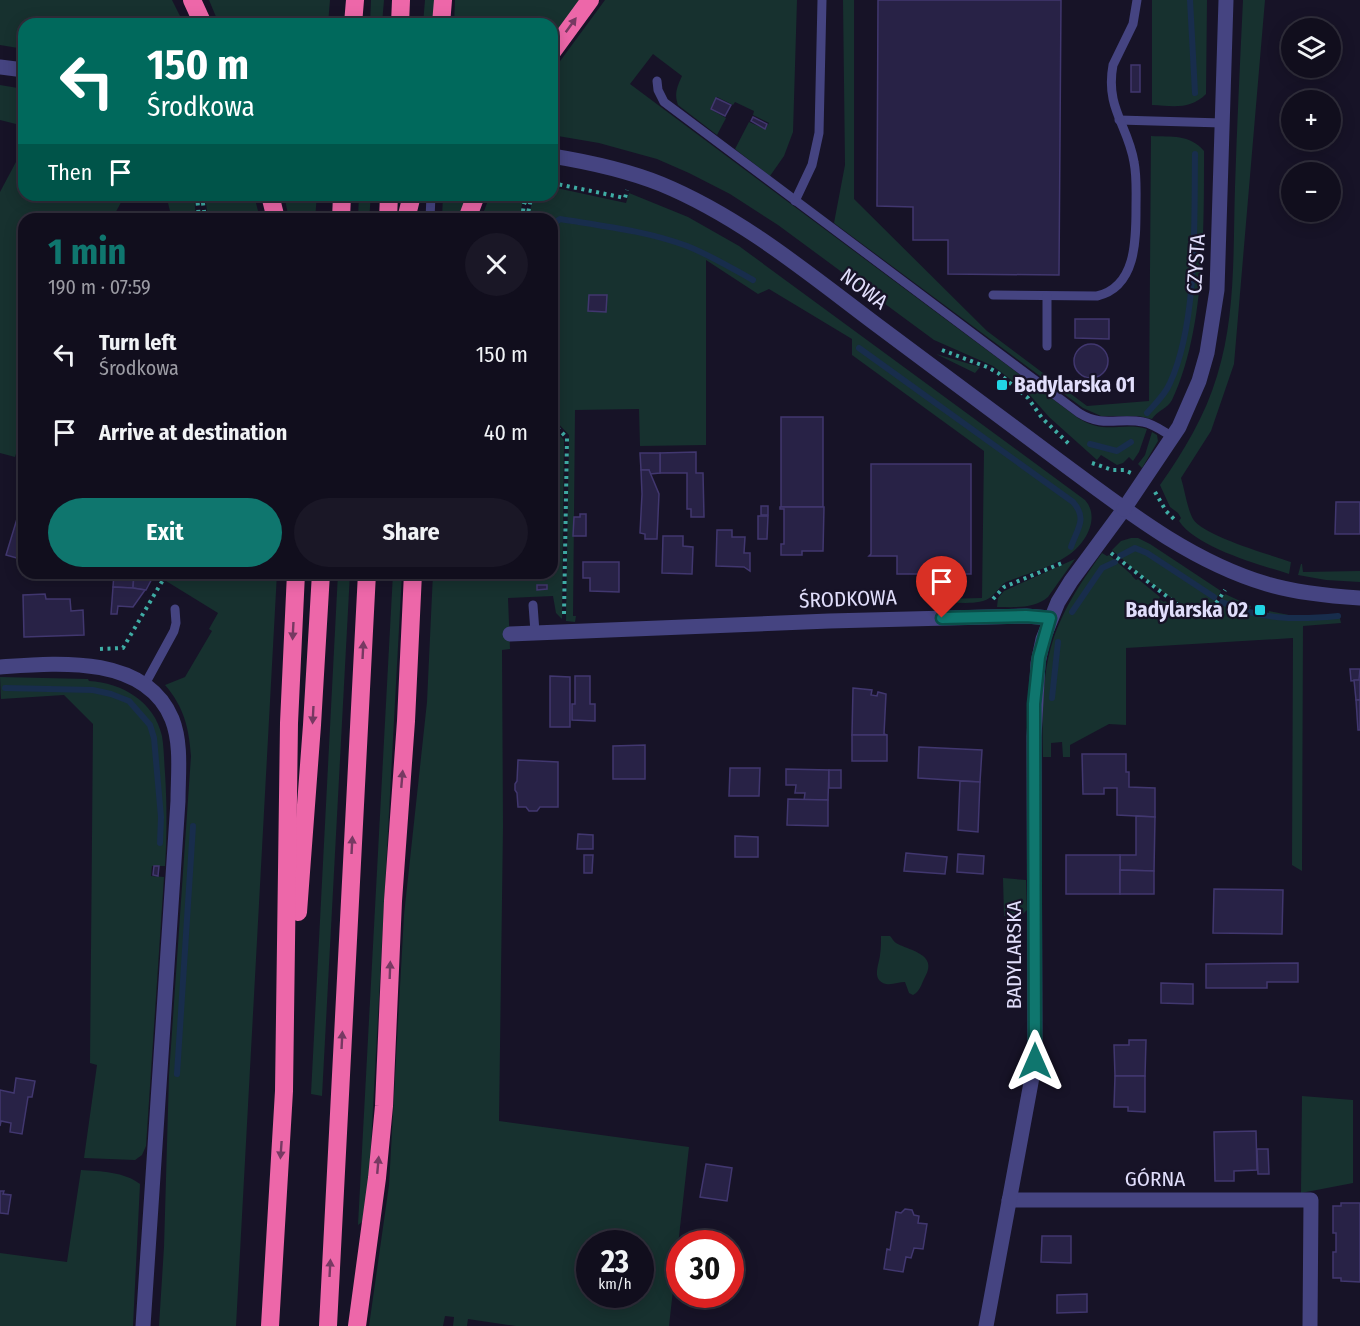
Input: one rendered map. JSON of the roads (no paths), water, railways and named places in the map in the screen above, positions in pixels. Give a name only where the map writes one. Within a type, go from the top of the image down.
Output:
[{"type":"highway","points":[[192,0],[201,18]]},
{"type":"highway","points":[[354,18],[355,0]]},
{"type":"highway","points":[[400,18],[401,0]]},
{"type":"highway","points":[[442,18],[443,0]]},
{"type":"highway","points":[[558,44],[590,0]]},
{"type":"highway","points":[[285,1083],[289,723],[296,579]]},
{"type":"highway","points":[[270,1326],[321,579]]},
{"type":"highway","points":[[328,1326],[367,579]]},
{"type":"highway","points":[[357,1326],[377,1178],[384,1106],[393,901],[406,721],[413,579]]},
{"type":"street","name":"CZYSTA","points":[[1124,509],[1173,437],[1189,406],[1199,381],[1210,337],[1216,290],[1226,0]]},
{"type":"street","points":[[0,67],[18,69]]},
{"type":"street","name":"NOWA","points":[[558,157],[607,167],[652,181],[682,194],[752,234],[797,265],[1124,509]]},
{"type":"street","points":[[1050,618],[1071,581],[1124,509],[1185,548],[1246,577],[1301,592],[1360,598]]},
{"type":"street","name":"ŚRODKOWA","points":[[510,634],[991,616],[1050,618]]},
{"type":"street","name":"BADYLARSKA","points":[[987,1326],[1035,1061],[1034,704],[1039,657],[1050,618]]},
{"type":"street","points":[[0,667],[53,664],[114,670],[132,677],[163,704],[172,719],[177,735],[178,801],[143,1326]]},
{"type":"street","name":"GÓRNA","points":[[1009,1200],[1311,1200],[1310,1326]]},
{"type":"lane","points":[[795,201],[812,165],[819,133],[822,0]]},
{"type":"lane","points":[[993,295],[1096,296],[1107,294],[1122,282],[1134,246],[1136,176],[1131,150],[1112,102],[1112,72],[1133,24],[1137,0]]},
{"type":"lane","points":[[657,81],[658,90],[664,102],[1083,416],[1104,422],[1142,422],[1173,437]]},
{"type":"lane","points":[[1119,120],[1222,123]]},
{"type":"lane","points":[[1047,296],[1047,346]]},
{"type":"lane","points":[[533,605],[535,632]]},
{"type":"lane","points":[[144,686],[174,631],[177,623],[175,609]]},
{"type":"waterway","points":[[1190,0],[1195,93]]},
{"type":"waterway","points":[[1147,413],[1170,383],[1186,331],[1193,271],[1195,154]]},
{"type":"waterway","points":[[558,220],[656,236],[696,250],[753,280]]},
{"type":"waterway","points":[[859,348],[1073,502],[1081,519],[1071,547]]},
{"type":"waterway","points":[[1090,444],[1117,451],[1131,442]]},
{"type":"waterway","points":[[1120,556],[1135,548],[1147,553],[1214,597]]},
{"type":"waterway","points":[[1072,612],[1102,568],[1115,562]]},
{"type":"waterway","points":[[1222,602],[1250,612],[1278,617],[1338,616]]},
{"type":"waterway","points":[[1052,698],[1058,642]]},
{"type":"waterway","points":[[5,688],[93,690],[129,701],[150,725],[154,738],[161,817],[160,843]]},
{"type":"waterway","points":[[177,1074],[193,826]]},
{"type":"place","name":"Badylarska 01","points":[[1002,385]]},
{"type":"place","name":"Badylarska 02","points":[[1260,610]]}]
